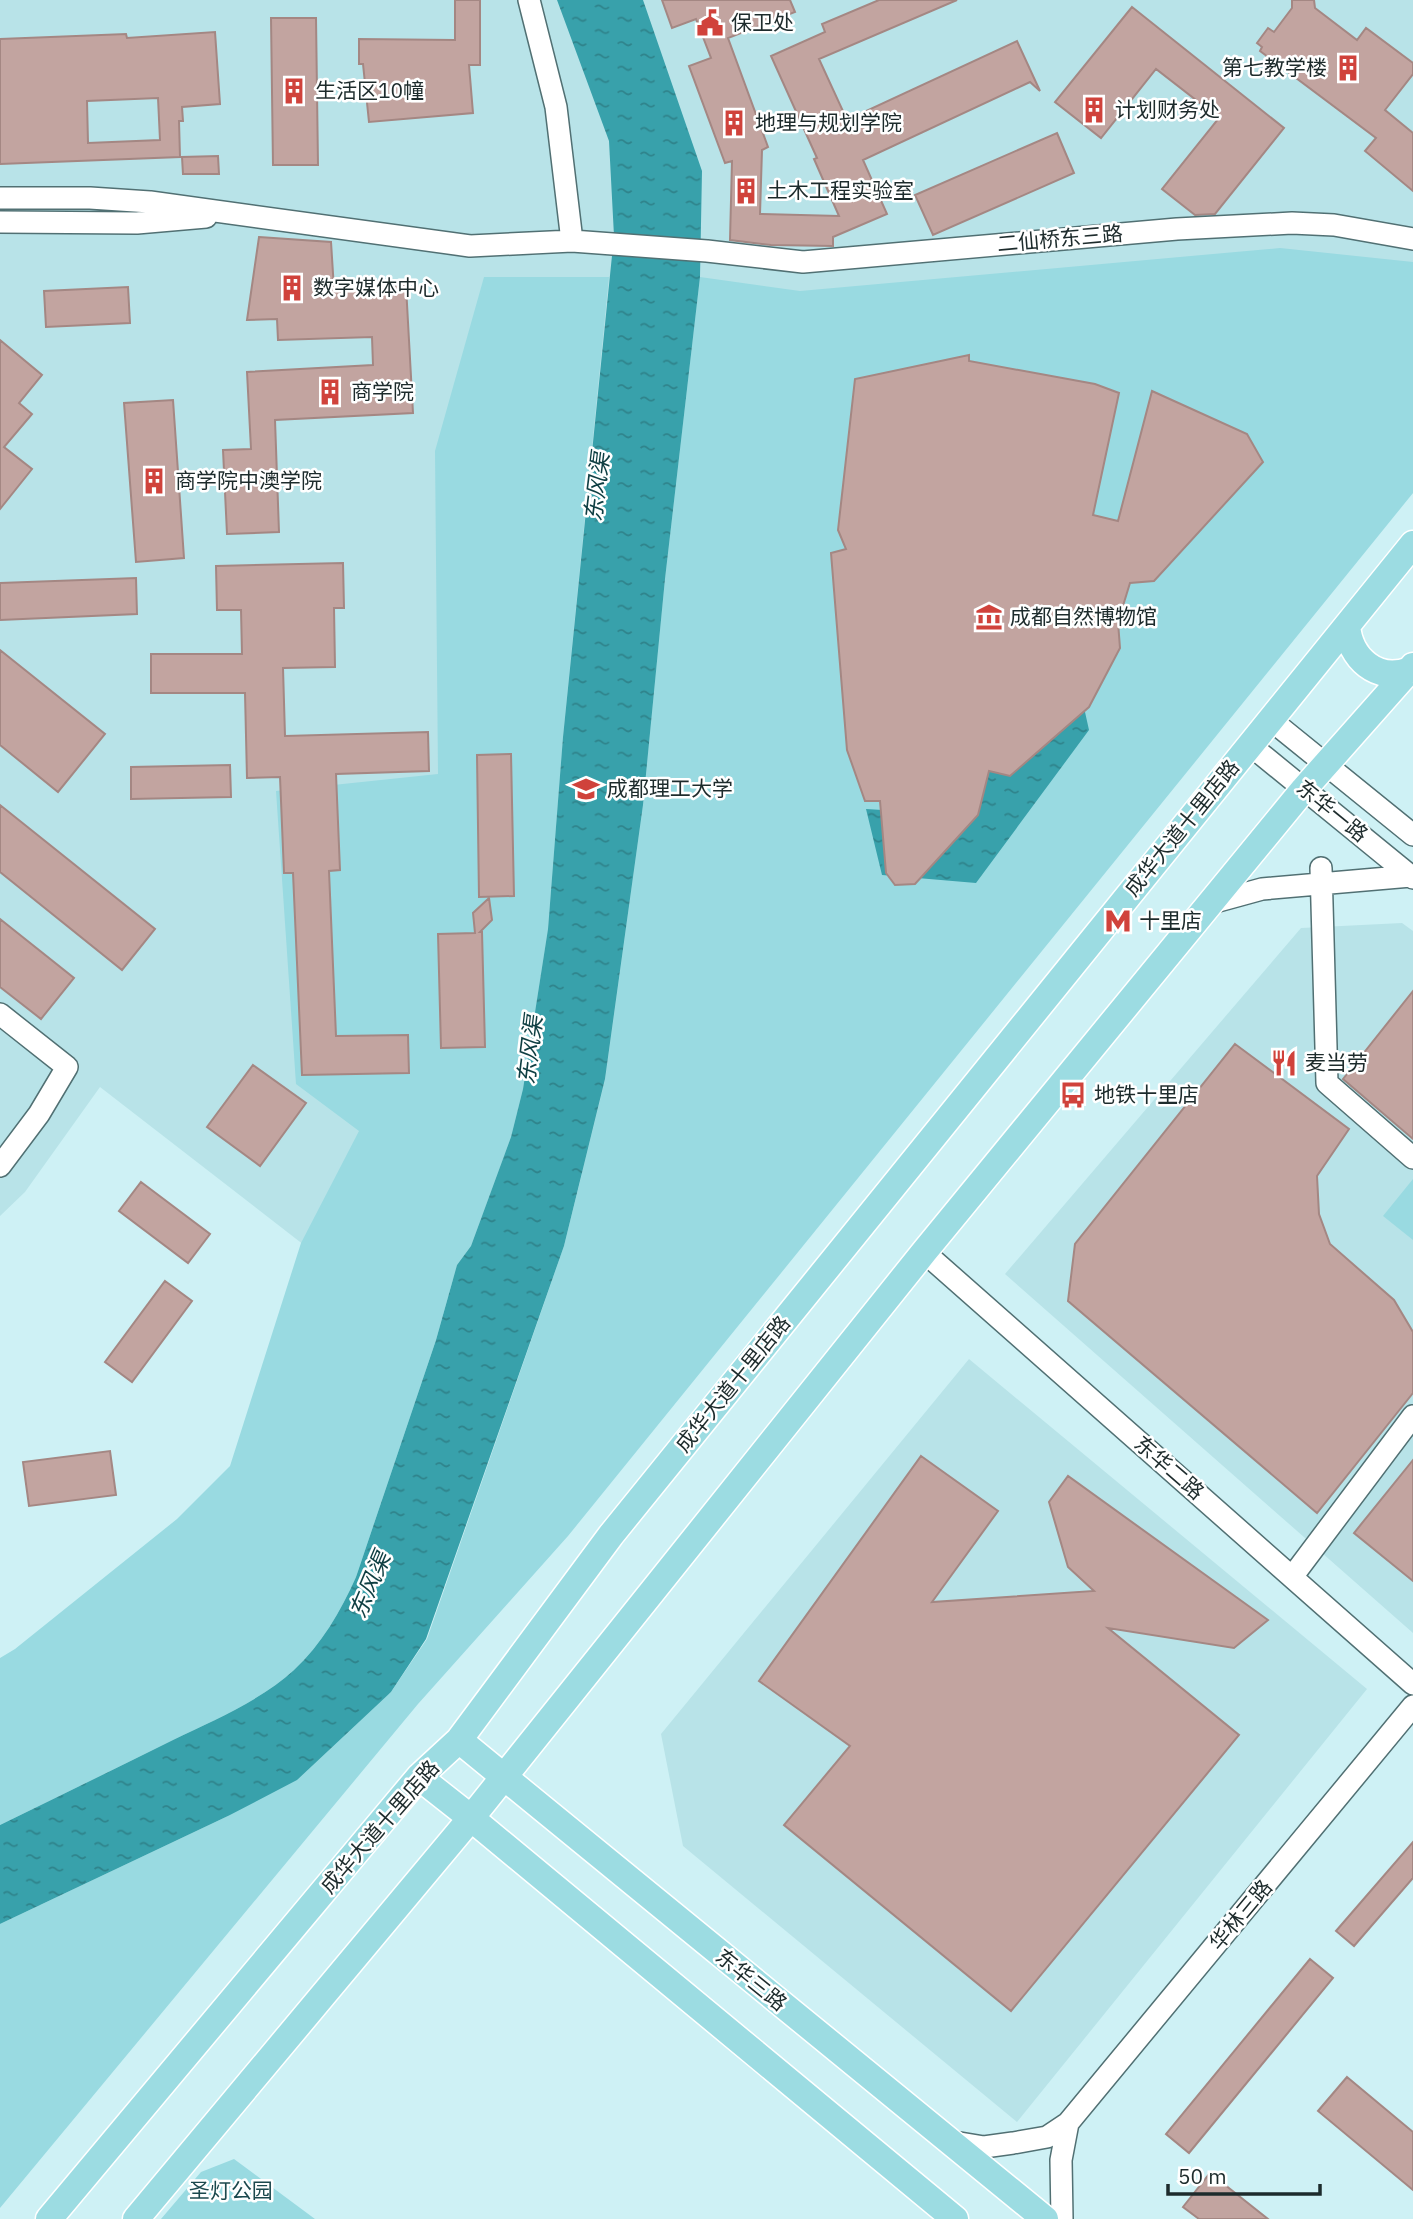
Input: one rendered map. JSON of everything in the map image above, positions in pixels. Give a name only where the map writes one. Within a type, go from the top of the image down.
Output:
[{"type":"main road","name":"成华大道十里店路","points":[[50,2219],[419,1777],[459,1740],[611,1535],[1413,544]]},
{"type":"main road","points":[[1347,626],[1348,640],[1356,656],[1376,672],[1397,675],[1411,668]]},
{"type":"main road","points":[[136,2219],[471,1818],[924,1252],[1304,789],[1411,668]]},
{"type":"main road","name":"东华三路","points":[[459,1740],[502,1778],[1045,2219]]},
{"type":"main road","points":[[419,1777],[471,1818],[932,2210],[954,2219]]},
{"type":"street","points":[[529,0],[556,107],[572,241]]},
{"type":"street","name":"二仙桥东三路","points":[[0,198],[90,198],[150,202],[470,246],[572,241],[707,251],[803,262],[1177,229],[1292,223],[1334,225],[1413,239]]},
{"type":"street","points":[[0,222],[137,223],[191,220],[228,212]]},
{"type":"street","name":"东华一路","points":[[1271,720],[1413,835]]},
{"type":"street","name":"东华一路","points":[[1250,745],[1412,877]]},
{"type":"street","points":[[1321,876],[1327,1083],[1413,1158]]},
{"type":"street","points":[[1212,903],[1321,876],[1412,877]]},
{"type":"street","points":[[0,1014],[67,1067],[38,1114],[0,1166]]},
{"type":"street","name":"东华二路","points":[[924,1252],[1413,1684]]},
{"type":"street","points":[[1292,1577],[1413,1416]]},
{"type":"street","name":"华林三路","points":[[1068,2123],[1413,1706]]},
{"type":"street","points":[[948,2141],[984,2147],[1013,2143],[1047,2137],[1068,2123]]},
{"type":"street","points":[[1062,2219],[1061,2160],[1068,2123]]},
{"type":"shaded area","name":"成都理工大学","points":[[0,0],[1413,0],[1413,493],[402,1321],[100,1087],[25,1192],[0,1216]]},
{"type":"shaded area","points":[[1402,923],[1413,931],[1413,1633],[1005,1274],[1301,928]]},
{"type":"shaded area","points":[[969,1359],[1367,1689],[1017,2122],[683,1846],[661,1734]]},
{"type":"green space","name":"成都自然博物馆","points":[[1280,248],[1413,262],[1413,493],[568,1536],[418,1704],[0,2208],[0,1924],[228,1816],[391,1692],[427,1639],[564,1246],[605,1080],[643,805],[665,579],[700,277],[800,291]]},
{"type":"green space","points":[[484,277],[609,277],[563,737],[548,929],[523,1089],[511,1137],[471,1246],[457,1265],[436,1340],[356,1577],[322,1639],[294,1670],[252,1700],[0,1825],[0,1658],[15,1649],[177,1519],[230,1466],[301,1243],[359,1131],[296,1084],[276,791],[438,774],[435,451]]},
{"type":"green space","points":[[1413,1179],[1413,1240],[1383,1216]]},
{"type":"green space","name":"圣灯公园","points":[[234,2159],[315,2219],[161,2219],[201,2172]]},
{"type":"water","name":"东风渠","points":[[557,0],[643,0],[702,171],[700,277],[665,579],[643,805],[605,1079],[564,1246],[426,1639],[391,1692],[297,1780],[228,1816],[0,1924],[0,1825],[220,1717],[267,1691],[294,1670],[313,1650],[329,1627],[356,1577],[436,1340],[457,1265],[471,1246],[511,1137],[523,1089],[548,929],[563,737],[614,236],[609,141]]},
{"type":"water","points":[[1054,700],[1085,712],[1089,730],[976,883],[882,875],[866,809],[949,814]]},
{"type":"building","points":[[455,0],[480,0],[480,65],[469,65],[473,113],[369,122],[363,64],[359,64],[359,39],[455,40]]},
{"type":"building","points":[[662,0],[790,0],[795,12],[728,38],[768,147],[762,150],[760,214],[839,216],[814,159],[817,158],[771,56],[825,32],[822,24],[879,0],[957,0],[819,59],[847,120],[1017,41],[1040,91],[1030,82],[863,160],[887,214],[833,237],[833,246],[771,245],[730,240],[732,161],[725,163],[689,66],[711,58],[696,19],[672,28]]},
{"type":"building","name":"第七教学楼","points":[[1292,0],[1314,0],[1315,8],[1357,40],[1366,28],[1413,63],[1413,74],[1385,110],[1413,133],[1413,191],[1365,151],[1376,138],[1260,51],[1262,47],[1257,43],[1268,28],[1274,32],[1292,8]]},
{"type":"building","name":"计划财务处","points":[[1132,7],[1284,128],[1215,214],[1195,215],[1162,189],[1219,118],[1156,69],[1101,138],[1055,102]]},
{"type":"building","name":"生活区10幢","points":[[271,18],[316,18],[318,165],[273,165]]},
{"type":"building","points":[[215,32],[220,104],[182,107],[183,121],[179,121],[180,157],[0,164],[0,39],[126,34],[127,38]],"holes":[[[158,98],[160,140],[88,143],[87,101]]]},
{"type":"building","points":[[1057,133],[1074,173],[933,235],[915,195]]},
{"type":"building","points":[[218,156],[219,174],[183,174],[182,157]]},
{"type":"building","points":[[259,237],[331,242],[334,289],[406,286],[413,413],[275,420],[279,532],[227,534],[223,450],[251,449],[247,372],[373,365],[372,337],[278,340],[277,319],[247,320]]},
{"type":"building","points":[[128,287],[130,323],[46,327],[44,291]]},
{"type":"building","points":[[0,340],[42,375],[19,403],[32,414],[4,447],[32,469],[0,509]]},
{"type":"building","name":"成都自然博物馆","points":[[969,355],[969,361],[1095,384],[1119,393],[1093,515],[1118,521],[1152,391],[1247,434],[1263,462],[1154,581],[1130,583],[1118,622],[1120,648],[1089,707],[1010,776],[989,771],[978,815],[915,884],[895,885],[886,873],[880,801],[865,801],[847,750],[831,553],[846,549],[838,530],[855,379]]},
{"type":"building","name":"商学院中澳学院","points":[[173,400],[184,558],[136,562],[124,403]]},
{"type":"building","points":[[343,563],[344,608],[334,608],[335,667],[283,668],[285,736],[428,732],[429,771],[336,774],[340,870],[329,871],[336,1036],[408,1035],[409,1073],[302,1075],[293,873],[284,873],[280,777],[247,778],[245,693],[151,693],[151,654],[242,654],[241,610],[217,610],[216,566]]},
{"type":"building","points":[[136,578],[137,614],[0,620],[0,583]]},
{"type":"building","points":[[0,650],[105,734],[58,792],[0,745]]},
{"type":"building","points":[[511,754],[514,896],[479,897],[477,755]]},
{"type":"building","points":[[230,765],[231,797],[131,799],[131,767]]},
{"type":"building","points":[[0,805],[155,929],[122,970],[0,872]]},
{"type":"building","points":[[489,898],[492,920],[480,932],[485,1047],[441,1048],[438,934],[475,933],[473,913]]},
{"type":"building","points":[[0,919],[74,978],[41,1019],[0,987]]},
{"type":"building","points":[[1413,991],[1413,1139],[1343,1079]]},
{"type":"building","points":[[1235,1044],[1349,1129],[1317,1176],[1319,1214],[1330,1244],[1394,1300],[1413,1332],[1413,1393],[1317,1513],[1068,1301],[1075,1244]]},
{"type":"building","points":[[253,1065],[306,1103],[260,1166],[207,1127]]},
{"type":"building","points":[[141,1182],[210,1234],[188,1263],[119,1211]]},
{"type":"building","points":[[165,1281],[192,1301],[132,1382],[105,1362]]},
{"type":"building","points":[[110,1451],[116,1495],[29,1506],[23,1462]]},
{"type":"building","points":[[921,1456],[998,1511],[932,1602],[1094,1591],[1068,1567],[1049,1502],[1068,1476],[1268,1620],[1234,1648],[1108,1628],[1239,1735],[1011,2011],[784,1825],[850,1746],[759,1681]]},
{"type":"building","points":[[1413,1460],[1413,1581],[1354,1533]]},
{"type":"building","points":[[1413,1842],[1413,1878],[1354,1946],[1336,1931]]},
{"type":"building","points":[[1310,1959],[1333,1978],[1189,2153],[1166,2134]]},
{"type":"building","points":[[1347,2077],[1413,2132],[1413,2190],[1318,2111]]},
{"type":"building","points":[[1210,2173],[1268,2219],[1199,2219],[1183,2207]]},
{"type":"place","name":"保卫处","points":[[710,23]]},
{"type":"place","name":"第七教学楼","points":[[1348,68]]},
{"type":"place","name":"生活区10幢","points":[[294,91]]},
{"type":"place","name":"计划财务处","points":[[1094,110]]},
{"type":"place","name":"地理与规划学院","points":[[734,123]]},
{"type":"place","name":"土木工程实验室","points":[[746,191]]},
{"type":"place","name":"数字媒体中心","points":[[292,288]]},
{"type":"place","name":"商学院","points":[[330,392]]},
{"type":"place","name":"商学院中澳学院","points":[[154,481]]},
{"type":"place","name":"成都自然博物馆","points":[[989,617]]},
{"type":"place","name":"成都理工大学","points":[[586,789]]},
{"type":"place","name":"十里店","points":[[1118,921]]},
{"type":"place","name":"麦当劳","points":[[1284,1063]]},
{"type":"place","name":"地铁十里店","points":[[1073,1095]]}]
